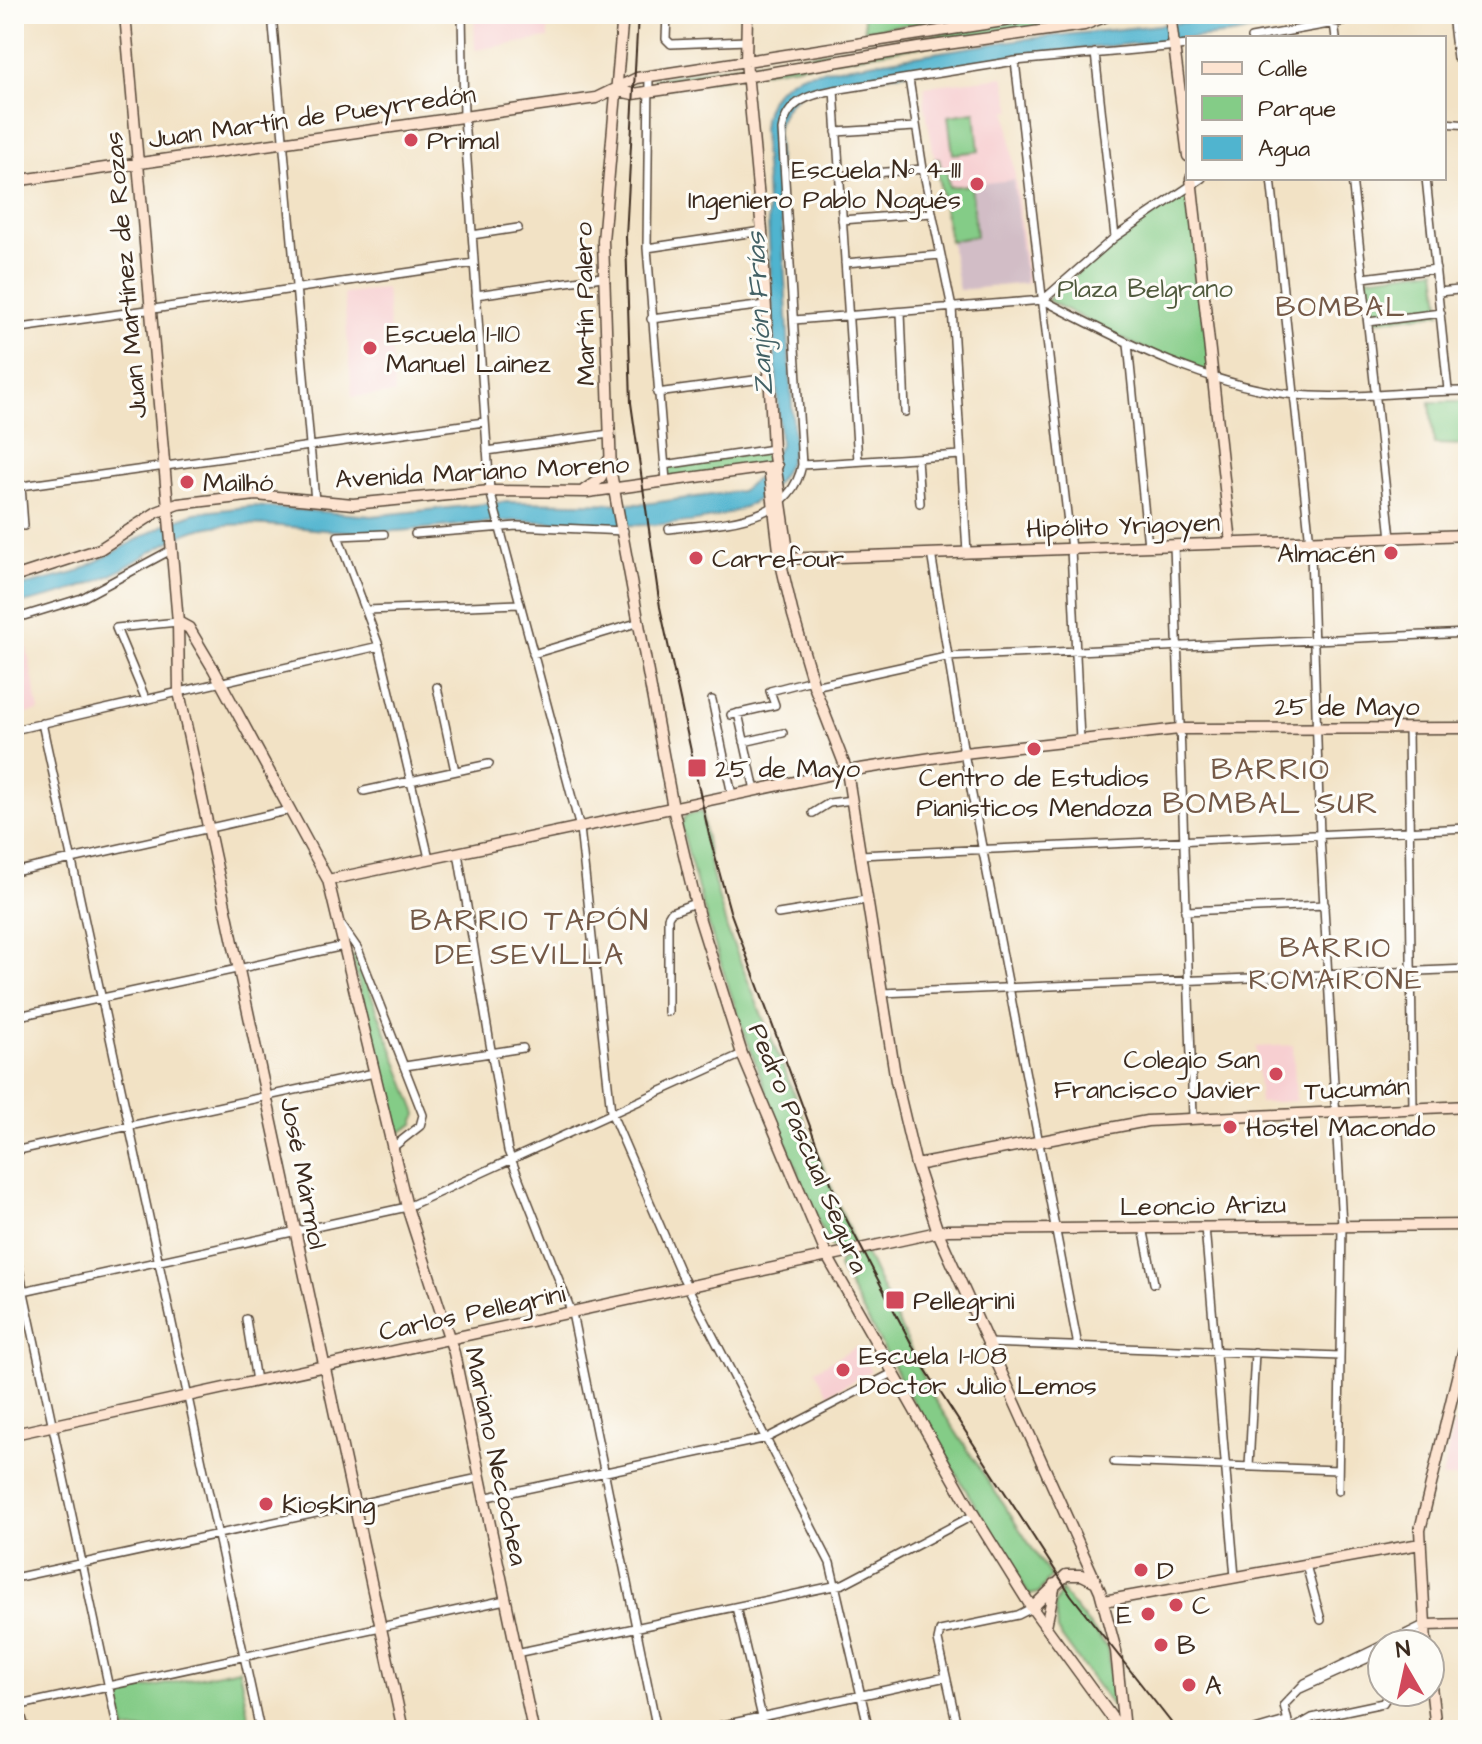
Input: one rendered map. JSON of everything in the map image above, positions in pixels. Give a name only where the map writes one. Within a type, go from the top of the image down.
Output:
[{"type":"street","name":"Juan Martínez de Rozas","points":[[125,14],[170,536]]},
{"type":"street","points":[[272,14],[315,501]]},
{"type":"street","points":[[462,14],[464,117],[490,491],[580,828],[611,1112],[688,1287],[830,1563],[838,1585],[869,1730]]},
{"type":"street","name":"Martín Palero","points":[[621,521],[610,451],[602,277],[623,14]]},
{"type":"street","points":[[667,14],[666,39],[671,44],[747,41]]},
{"type":"street","points":[[747,14],[746,61],[762,231],[773,467],[784,558],[813,683],[847,771],[896,1081],[916,1165],[938,1232],[1104,1601],[1121,1682],[1123,1730]]},
{"type":"street","name":"Juan Martín de Pueyrredón","points":[[14,181],[596,98],[630,80],[649,76],[1049,14]]},
{"type":"street","name":"Juan Martín de Pueyrredón","points":[[615,90],[630,94],[748,77],[1084,25],[1112,14]]},
{"type":"street","points":[[1264,36],[1385,14]]},
{"type":"street","points":[[1452,14],[1457,58]]},
{"type":"street","points":[[1173,18],[1180,43],[1186,128]]},
{"type":"street","points":[[1334,23],[1336,36]]},
{"type":"street","points":[[669,529],[777,507],[794,489],[802,465],[782,130],[786,115],[806,97],[834,90],[1015,61],[1180,43]]},
{"type":"street","points":[[1095,53],[1115,237]]},
{"type":"street","points":[[1015,61],[1071,549],[1080,740]]},
{"type":"street","points":[[649,76],[647,248],[666,481]]},
{"type":"street","points":[[909,79],[915,127],[952,308],[967,552]]},
{"type":"street","points":[[834,90],[858,461]]},
{"type":"street","points":[[1446,123],[1468,125]]},
{"type":"street","points":[[836,132],[915,127]]},
{"type":"street","points":[[839,176],[923,169]]},
{"type":"street","points":[[1043,300],[1115,237],[1194,180],[1231,543]]},
{"type":"street","points":[[1271,180],[1297,395],[1310,540],[1320,836],[1342,1225],[1338,1491]]},
{"type":"street","points":[[1352,180],[1391,538]]},
{"type":"street","points":[[1426,180],[1448,390]]},
{"type":"street","points":[[842,220],[932,213]]},
{"type":"street","points":[[472,235],[518,228]]},
{"type":"street","points":[[647,248],[762,231]]},
{"type":"street","points":[[845,263],[941,255]]},
{"type":"street","points":[[14,329],[474,263]]},
{"type":"street","points":[[1363,278],[1436,269]]},
{"type":"street","points":[[476,295],[602,277]]},
{"type":"street","points":[[1439,292],[1468,289]]},
{"type":"street","points":[[794,320],[1043,300],[1128,344],[1215,380],[1297,395],[1468,391]]},
{"type":"street","points":[[651,319],[766,305]]},
{"type":"street","points":[[901,312],[905,412]]},
{"type":"street","points":[[1368,322],[1441,313]]},
{"type":"street","points":[[1128,344],[1148,546]]},
{"type":"street","points":[[657,393],[769,378]]},
{"type":"street","points":[[17,487],[484,422]]},
{"type":"street","points":[[487,451],[609,434]]},
{"type":"street","points":[[664,465],[773,449]]},
{"type":"street","points":[[579,492],[600,479],[610,451]]},
{"type":"street","points":[[802,465],[961,455]]},
{"type":"street","points":[[917,458],[920,503]]},
{"type":"street","points":[[14,465],[24,526]]},
{"type":"street","points":[[773,467],[770,480],[777,507]]},
{"type":"street","name":"Avenida Mariano Moreno","points":[[14,577],[100,549],[168,507],[256,495],[367,503],[490,491],[579,492],[773,467]]},
{"type":"street","points":[[1468,518],[1468,581]]},
{"type":"street","points":[[415,534],[498,525],[621,521]]},
{"type":"street","name":"Pedro Pascual Segura","points":[[621,521],[673,808],[695,903],[742,1054],[827,1256],[891,1374],[1032,1608],[1123,1730]]},
{"type":"street","points":[[384,534],[338,536],[379,646],[429,858]]},
{"type":"street","name":"Hipólito Yrigoyen","points":[[784,558],[1467,535]]},
{"type":"street","points":[[14,619],[82,598],[170,536],[178,622],[116,628],[146,700]]},
{"type":"street","points":[[1174,545],[1193,1117]]},
{"type":"street","points":[[931,553],[946,657],[1036,1140],[1078,1346]]},
{"type":"street","points":[[367,610],[519,604]]},
{"type":"street","name":"Mariano Necochea","points":[[178,622],[189,628],[328,880],[407,1207],[450,1339],[533,1728]]},
{"type":"street","name":"José Mármol","points":[[178,622],[179,692],[403,1730]]},
{"type":"street","points":[[533,654],[640,622]]},
{"type":"street","points":[[755,790],[734,714],[775,705],[770,691],[946,657],[1468,633]]},
{"type":"street","points":[[14,730],[379,646]]},
{"type":"street","points":[[437,687],[455,771]]},
{"type":"street","points":[[712,700],[732,795]]},
{"type":"street","points":[[42,723],[104,997],[260,1730]]},
{"type":"street","points":[[1408,728],[1413,1108]]},
{"type":"street","name":"25 de Mayo","points":[[328,880],[847,771],[964,753],[1179,729],[1468,728]]},
{"type":"street","points":[[744,742],[783,733]]},
{"type":"street","points":[[364,791],[489,764]]},
{"type":"street","points":[[813,813],[829,803],[852,800]]},
{"type":"street","points":[[14,872],[290,810]]},
{"type":"street","points":[[859,855],[1468,828]]},
{"type":"street","points":[[458,853],[510,1159],[572,1313],[657,1730]]},
{"type":"street","points":[[778,914],[866,900]]},
{"type":"street","points":[[668,1012],[668,917],[671,912],[695,903]]},
{"type":"street","points":[[1185,911],[1325,905]]},
{"type":"street","name":"Mariano Necochea","points":[[338,921],[358,949],[405,1066],[423,1121],[392,1148]]},
{"type":"street","points":[[14,1017],[344,946]]},
{"type":"street","points":[[881,993],[1468,969]]},
{"type":"street","points":[[405,1066],[523,1048]]},
{"type":"street","points":[[14,1293],[407,1207],[742,1054]]},
{"type":"street","points":[[14,1151],[374,1073]]},
{"type":"street","name":"Tucumán","points":[[916,1165],[1118,1124],[1193,1117],[1468,1106]]},
{"type":"street","name":"Leoncio Arizu","points":[[938,1232],[1054,1228],[1468,1225]]},
{"type":"street","points":[[1143,1227],[1154,1283]]},
{"type":"street","points":[[1205,1227],[1235,1577]]},
{"type":"street","name":"Carlos Pellegrini","points":[[14,1434],[938,1232]]},
{"type":"street","points":[[14,1246],[118,1730]]},
{"type":"street","points":[[246,1319],[256,1381]]},
{"type":"street","points":[[1425,1628],[1420,1544],[1423,1515],[1464,1360],[1468,1332]]},
{"type":"street","points":[[988,1343],[1340,1356]]},
{"type":"street","points":[[1249,1467],[1255,1352]]},
{"type":"street","points":[[483,1498],[767,1438],[891,1374]]},
{"type":"street","points":[[1114,1462],[1338,1470]]},
{"type":"street","points":[[14,1578],[479,1478]]},
{"type":"street","points":[[516,1653],[838,1585],[974,1515]]},
{"type":"street","points":[[1104,1601],[1420,1544]]},
{"type":"street","points":[[1306,1565],[1321,1620]]},
{"type":"street","points":[[958,1730],[939,1634],[944,1629],[1018,1615],[1032,1608],[1056,1583],[1074,1574],[1096,1582]]},
{"type":"street","points":[[1046,1626],[1056,1583]]},
{"type":"street","points":[[24,1730],[15,1702],[109,1685],[505,1600]]},
{"type":"street","points":[[736,1607],[765,1730]]},
{"type":"street","points":[[1446,1629],[1468,1624]]},
{"type":"street","points":[[1366,1657],[1318,1676],[1298,1689],[1284,1705],[1290,1730],[1312,1718],[1366,1707]]},
{"type":"street","points":[[1298,1689],[1366,1659]]},
{"type":"street","points":[[700,1730],[946,1677]]},
{"type":"street","points":[[1434,1708],[1436,1730]]},
{"type":"street","points":[[1255,1730],[1286,1721]]},
{"type":"street","points":[[511,1730],[533,1728]]},
{"type":"shaded area","points":[[474,14],[547,14],[548,38],[475,50]]},
{"type":"shaded area","name":"Escuela Nº 4-111 Ingeniero Pablo Nogués","points":[[1004,77],[1012,110],[1007,111],[1028,283],[959,290],[924,101],[925,86]]},
{"type":"shaded area","points":[[1013,180],[1026,283],[959,290],[941,188]]},
{"type":"shaded area","points":[[386,288],[395,394],[352,397],[344,294]]},
{"type":"shaded area","points":[[23,627],[39,711],[14,717],[14,630]]},
{"type":"shaded area","name":"Colegio San Francisco Javier","points":[[1293,1045],[1296,1101],[1260,1103],[1256,1047]]},
{"type":"shaded area","name":"Escuela 1-108 Doctor Julio Lemos","points":[[857,1346],[871,1371],[828,1394],[815,1370]]},
{"type":"shaded area","points":[[1453,1425],[1468,1425],[1468,1478],[1442,1478]]},
{"type":"green space","points":[[863,14],[987,14],[865,30]]},
{"type":"green space","points":[[1063,14],[1100,14],[1074,21],[652,90],[654,79]]},
{"type":"green space","points":[[975,112],[979,151],[953,154],[948,116]]},
{"type":"green space","points":[[935,159],[939,159],[941,169],[947,169],[949,187],[971,185],[976,236],[950,241]]},
{"type":"green space","name":"Plaza Belgrano","points":[[1190,186],[1213,377],[1131,343],[1047,300],[1116,239]]},
{"type":"green space","points":[[1436,269],[1441,313],[1368,322],[1363,278]]},
{"type":"green space","points":[[1430,402],[1468,402],[1468,445],[1434,444]]},
{"type":"green space","points":[[773,449],[777,466],[666,481],[664,466]]},
{"type":"green space","points":[[702,812],[710,866],[727,929],[851,1235],[853,1243],[846,1248],[832,1248],[821,1228],[761,1079],[726,979],[681,825],[686,815]]},
{"type":"green space","points":[[356,955],[417,1114],[414,1124],[395,1136],[352,956]]},
{"type":"green space","points":[[866,1254],[933,1397],[1051,1577],[1038,1593],[1029,1595],[913,1402],[839,1268],[839,1261]]},
{"type":"green space","points":[[1061,1591],[1107,1647],[1116,1711],[1057,1631],[1055,1604]]},
{"type":"green space","points":[[239,1669],[251,1730],[125,1730],[118,1694]]},
{"type":"water","points":[[1264,14],[1350,14],[1232,34],[1186,36],[1186,39],[1019,55],[816,87],[795,98],[781,116],[777,133],[794,443],[780,478],[755,502],[719,516],[678,523],[634,525],[517,521],[366,532],[253,524],[215,526],[189,532],[92,583],[14,605],[14,588],[75,573],[168,523],[195,513],[254,506],[371,516],[504,502],[644,504],[741,491],[766,471],[780,445],[763,128],[770,100],[781,86],[807,73],[1016,40]]},
{"type":"tram line","points":[[638,14],[626,237],[631,403],[660,607],[709,835],[730,911],[840,1207],[922,1364],[1071,1595],[1177,1730]]},
{"type":"place","name":"Primal","points":[[411,140]]},
{"type":"place","name":"Escuela Nº 4-111 Ingeniero Pablo Nogués","points":[[977,184]]},
{"type":"place","name":"Escuela 1-110 Manuel Lainez","points":[[370,348]]},
{"type":"place","name":"Mailhó","points":[[187,482]]},
{"type":"place","name":"Almacén","points":[[1391,553]]},
{"type":"place","name":"Carrefour","points":[[696,558]]},
{"type":"place","name":"Centro de Estudios Pianisticos Mendoza","points":[[1034,749]]},
{"type":"place","name":"25 de Mayo","points":[[697,768]]},
{"type":"place","name":"Colegio San Francisco Javier","points":[[1276,1074]]},
{"type":"place","name":"Hostel Macondo","points":[[1230,1127]]},
{"type":"place","name":"Pellegrini","points":[[895,1300]]},
{"type":"place","name":"Escuela 1-108 Doctor Julio Lemos","points":[[843,1370]]},
{"type":"place","name":"KiosKing","points":[[266,1504]]},
{"type":"place","name":"D","points":[[1141,1570]]},
{"type":"place","name":"C","points":[[1176,1605]]},
{"type":"place","name":"E","points":[[1148,1614]]},
{"type":"place","name":"B","points":[[1161,1645]]},
{"type":"place","name":"A","points":[[1189,1685]]},
{"type":"district","name":"BOMBAL","points":[[1341,306]]},
{"type":"district","name":"BARRIO BOMBAL SUR","points":[[1271,786]]},
{"type":"district","name":"BARRIO TAPÓN DE SEVILLA","points":[[530,937]]},
{"type":"district","name":"BARRIO ROMAIRONE","points":[[1336,963]]},
{"type":"water label","name":"Zanjón Frías","points":[[758,314]]}]
